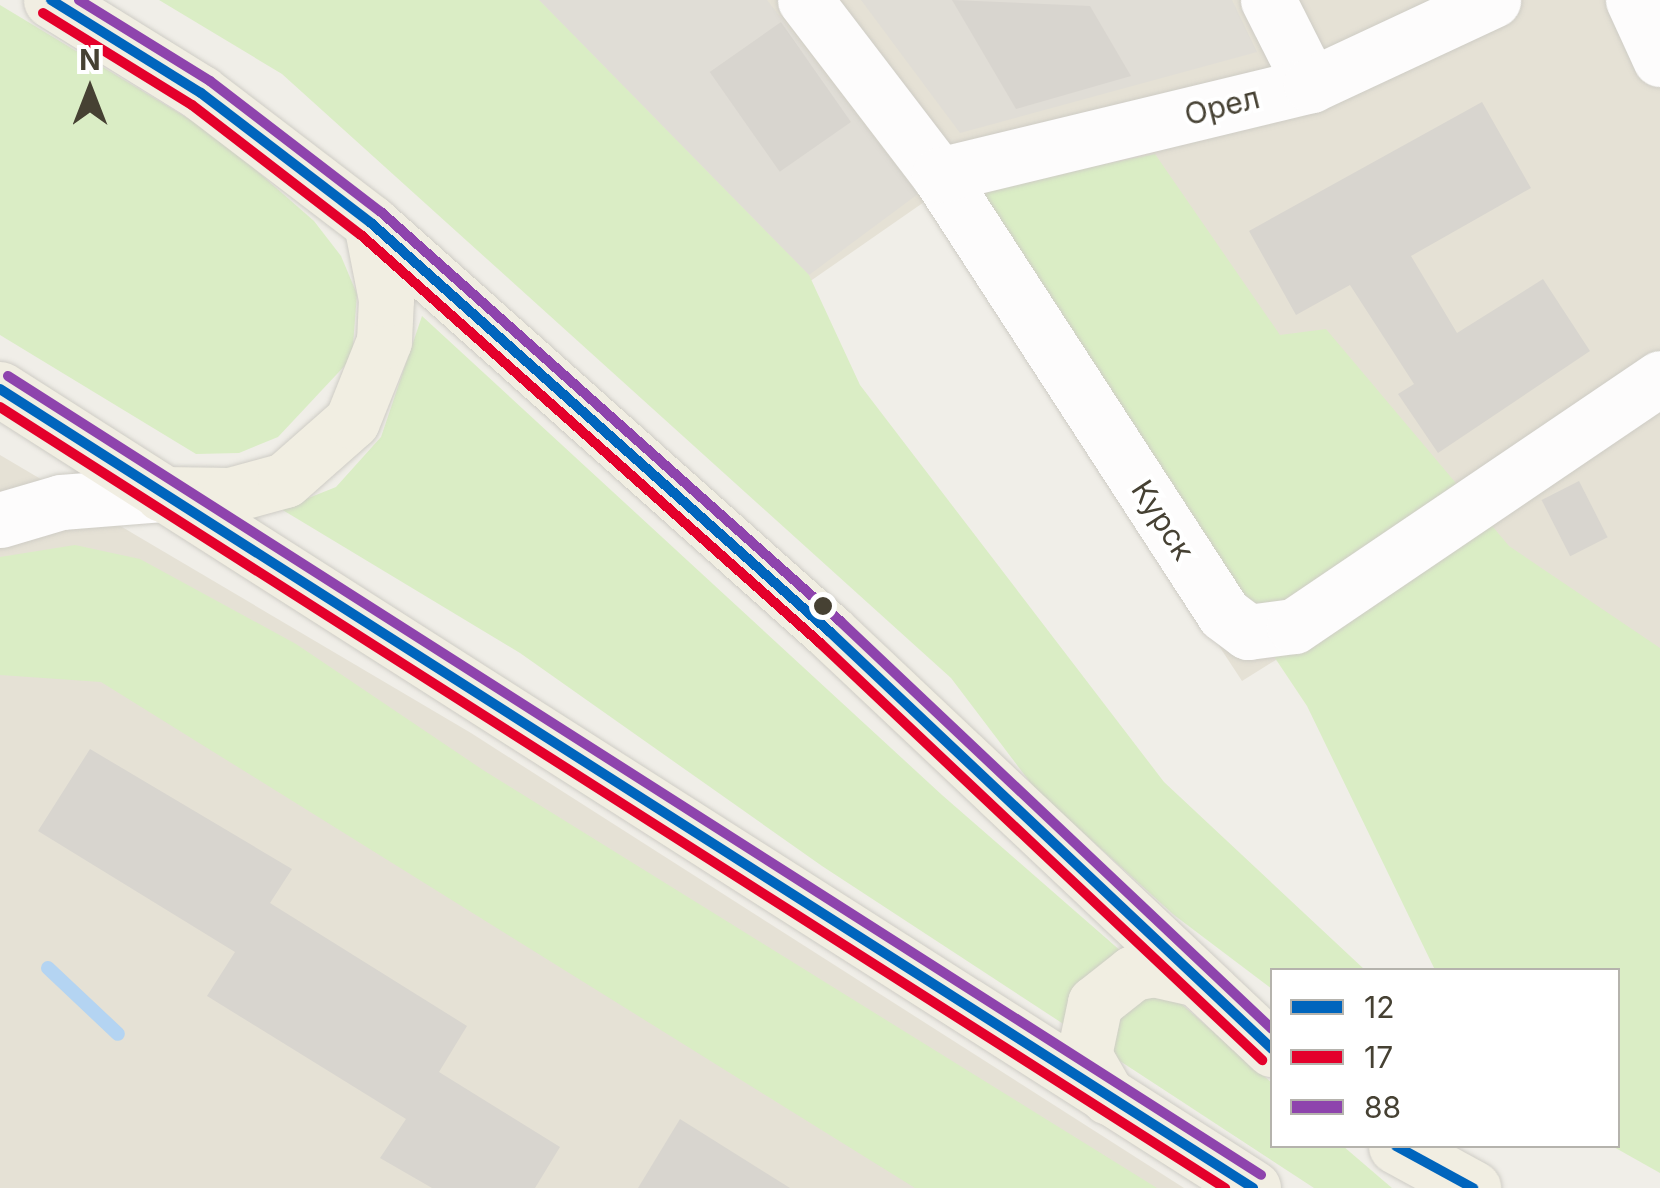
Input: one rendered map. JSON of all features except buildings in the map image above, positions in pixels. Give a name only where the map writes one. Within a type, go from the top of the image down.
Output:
[{"type":"main road","points":[[51,0],[201,92],[371,223],[830,632],[1270,1047]]},
{"type":"main road","points":[[162,494],[230,496],[285,480],[352,421],[384,341],[386,300],[371,223]]},
{"type":"main road","points":[[0,389],[1253,1188]]},
{"type":"main road","points":[[1108,1098],[1084,1055],[1095,1002],[1132,973],[1153,968],[1193,978]]},
{"type":"main road","points":[[1400,1148],[1474,1188]]},
{"type":"street","name":"Курск","points":[[804,0],[939,175],[1224,614],[1248,632],[1294,626],[1660,378]]},
{"type":"street","points":[[1268,0],[1310,85]]},
{"type":"street","name":"Орел","points":[[939,175],[1310,85],[1492,0]]},
{"type":"street","points":[[1633,0],[1660,59]]},
{"type":"street","points":[[0,520],[61,502],[162,494]]},
{"type":"shaded area","points":[[491,0],[1660,0],[1660,677],[1477,535],[1242,681],[927,200],[786,298]]},
{"type":"shaded area","points":[[539,0],[767,0],[918,194],[809,275]]},
{"type":"shaded area","points":[[861,0],[1232,0],[1257,52],[960,133]]},
{"type":"shaded area","points":[[0,455],[471,733],[1184,1188],[0,1188]]},
{"type":"green space","points":[[159,0],[539,0],[809,275],[860,385],[1164,782],[1363,968],[1270,968],[1270,987],[1174,915],[1036,790],[951,678],[282,74]]},
{"type":"green space","points":[[0,5],[217,136],[314,221],[341,256],[357,294],[352,358],[278,437],[239,453],[196,454],[0,335]]},
{"type":"green space","points":[[1155,154],[1280,335],[1326,329],[1509,546],[1660,648],[1660,1173],[1616,1148],[1620,1148],[1620,968],[1434,968],[1307,706],[964,192]]},
{"type":"green space","points":[[422,316],[942,795],[1270,1081],[1270,1148],[1345,1148],[1392,1188],[1314,1188],[822,866],[520,653],[281,509],[336,487],[381,437]]},
{"type":"green space","points":[[75,545],[140,559],[296,644],[483,770],[1157,1188],[915,1188],[101,682],[0,675],[0,557]]},
{"type":"waterway","points":[[48,968],[118,1034]]},
{"type":"transit line","name":"12","points":[[51,0],[201,93],[371,223],[830,632],[1270,1047]]},
{"type":"transit line","name":"88","points":[[79,0],[210,81],[381,212],[840,621],[1270,1027]]},
{"type":"transit line","name":"17","points":[[43,13],[192,105],[361,235],[820,643],[1262,1060]]},
{"type":"transit line","name":"88","points":[[8,376],[1261,1175]]},
{"type":"transit line","name":"12","points":[[0,389],[1253,1188]]},
{"type":"transit line","name":"17","points":[[0,407],[1225,1188]]},
{"type":"transit line","name":"12","points":[[1400,1148],[1473,1188]]}]
